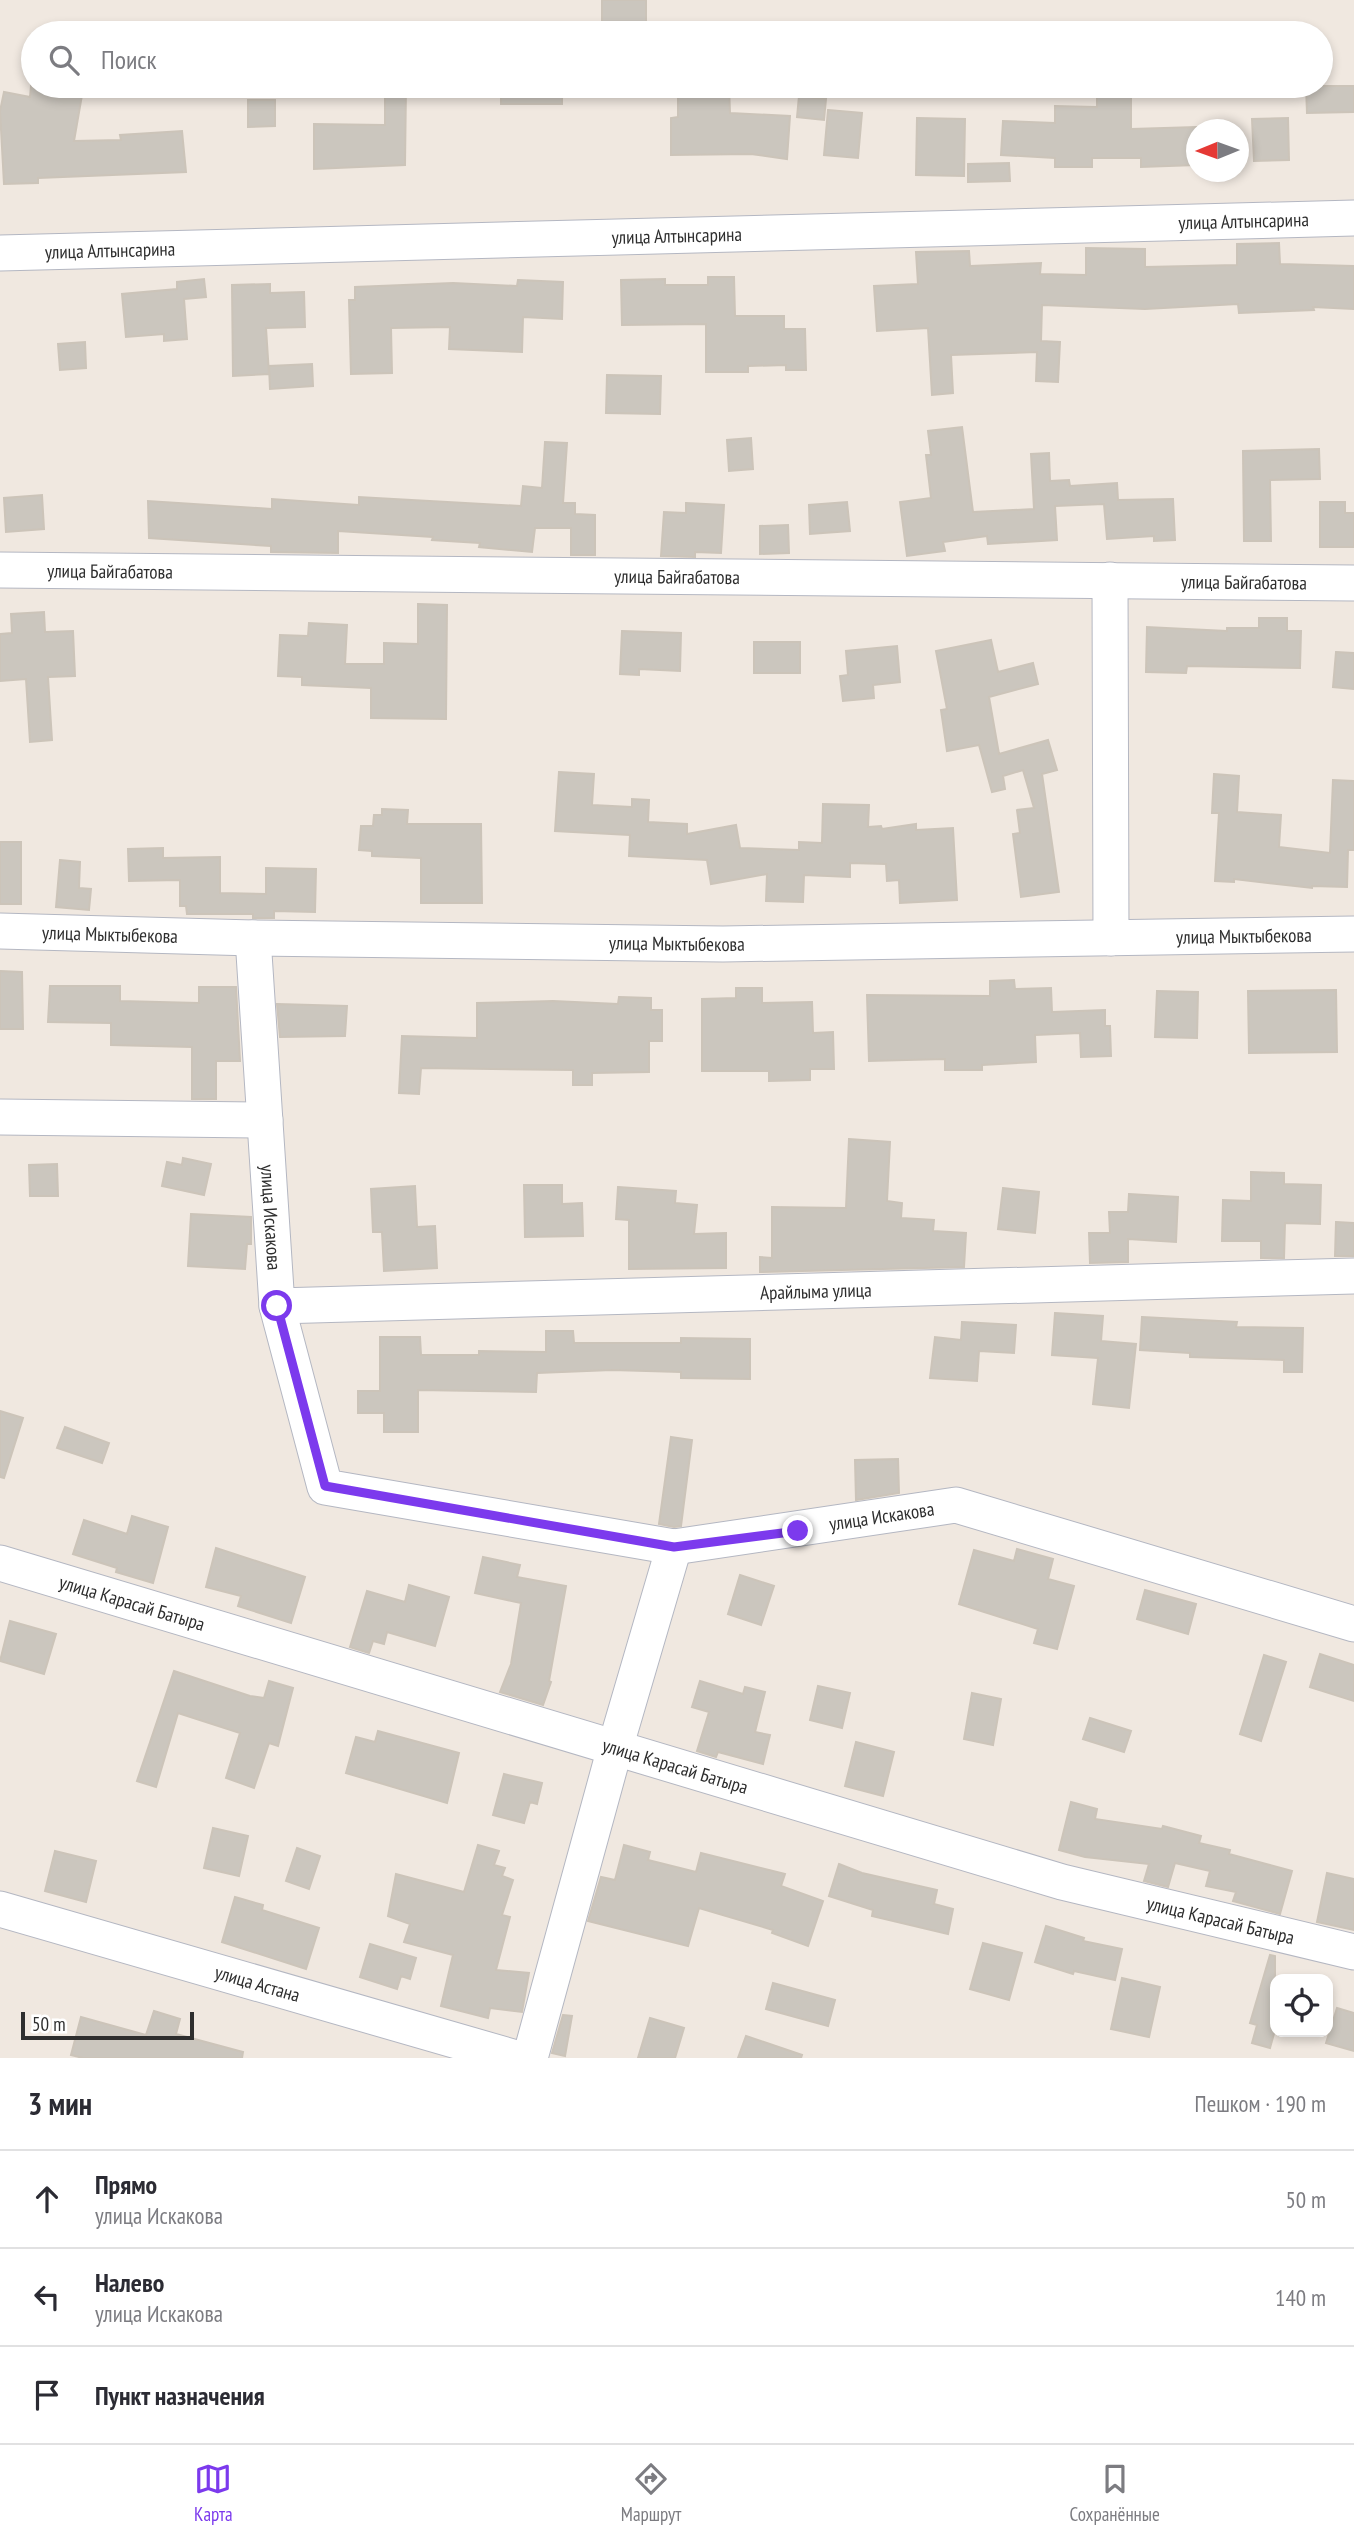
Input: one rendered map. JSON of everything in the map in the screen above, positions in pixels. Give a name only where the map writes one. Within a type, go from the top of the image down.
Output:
[{"type":"street","name":"улица Алтынсарина","points":[[0,253],[1354,218]]},
{"type":"street","name":"улица Байгабатова","points":[[0,570],[1354,583]]},
{"type":"street","points":[[1110,580],[1111,938]]},
{"type":"street","name":"улица Мыктыбекова","points":[[0,931],[253,938],[723,944],[1354,934]]},
{"type":"street","name":"улица Искакова","points":[[253,938],[277,1306],[325,1486],[674,1547],[956,1505],[1354,1624]]},
{"type":"street","points":[[0,1117],[265,1120]]},
{"type":"street","name":"Арайлыма улица","points":[[277,1306],[1354,1276]]},
{"type":"street","points":[[530,2058],[615,1748],[674,1547]]},
{"type":"street","name":"улица Карасай Батыра","points":[[0,1563],[1062,1882],[1354,1952]]},
{"type":"street","name":"улица Астана","points":[[0,1909],[516,2058]]},
{"type":"building","points":[[602,0],[646,0],[646,21],[602,21]]},
{"type":"building","points":[[1333,86],[1354,86],[1354,112],[1307,113],[1306,98],[1333,98]]},
{"type":"building","points":[[4,92],[21,95],[21,98],[81,98],[74,141],[121,140],[120,135],[182,131],[186,172],[38,178],[38,183],[4,184],[0,111]]},
{"type":"building","points":[[385,98],[406,98],[405,165],[314,169],[314,124],[385,125]]},
{"type":"building","points":[[501,98],[562,98],[562,104],[501,104]]},
{"type":"building","points":[[678,98],[729,98],[730,113],[790,116],[787,159],[751,154],[671,155],[671,118],[678,117]]},
{"type":"building","points":[[799,98],[826,99],[824,120],[797,117]]},
{"type":"building","points":[[1097,98],[1131,98],[1131,129],[1186,127],[1186,165],[1141,167],[1141,158],[1092,158],[1092,167],[1055,167],[1055,158],[1001,155],[1003,121],[1055,123],[1055,106],[1097,107]]},
{"type":"building","points":[[248,100],[275,100],[275,126],[248,127]]},
{"type":"building","points":[[828,110],[862,113],[858,158],[824,155]]},
{"type":"building","points":[[917,118],[965,119],[964,176],[916,175]]},
{"type":"building","points":[[1288,118],[1289,160],[1254,161],[1252,119]]},
{"type":"building","points":[[1009,163],[1010,181],[968,182],[968,164]]},
{"type":"building","points":[[1279,243],[1280,264],[1354,266],[1354,309],[1313,307],[1314,310],[1239,313],[1238,304],[1145,309],[1042,305],[1041,341],[1060,342],[1058,382],[1036,381],[1037,352],[951,355],[953,393],[932,395],[928,328],[877,331],[874,286],[918,284],[916,252],[969,251],[970,266],[1041,263],[1040,274],[1086,275],[1086,248],[1145,249],[1145,267],[1237,265],[1237,244]]},
{"type":"building","points":[[708,277],[734,277],[735,316],[784,316],[784,329],[805,329],[806,370],[786,370],[786,365],[748,366],[748,372],[706,372],[706,324],[622,325],[621,280],[665,279],[665,285],[708,285]]},
{"type":"building","points":[[204,279],[206,297],[184,299],[187,339],[164,341],[164,334],[126,337],[122,294],[177,289],[177,282]]},
{"type":"building","points":[[518,280],[563,282],[562,319],[523,317],[522,352],[449,349],[450,327],[391,328],[392,373],[351,374],[349,300],[355,300],[355,287],[453,283],[517,286]]},
{"type":"building","points":[[270,284],[270,293],[304,292],[305,327],[266,328],[269,374],[233,376],[232,285]]},
{"type":"building","points":[[85,342],[86,368],[60,370],[58,344]]},
{"type":"building","points":[[312,364],[313,386],[270,389],[269,366]]},
{"type":"building","points":[[607,375],[661,376],[660,414],[606,413]]},
{"type":"building","points":[[962,427],[973,512],[1034,509],[1031,454],[1049,453],[1050,481],[1069,480],[1070,486],[1117,483],[1118,500],[1173,499],[1175,540],[1154,541],[1154,536],[1107,539],[1104,504],[1055,506],[1057,540],[988,544],[987,536],[943,542],[945,551],[907,556],[900,502],[931,498],[926,455],[931,455],[928,431]]},
{"type":"building","points":[[751,438],[753,469],[729,471],[727,440]]},
{"type":"building","points":[[545,442],[567,443],[563,503],[575,503],[575,514],[595,515],[595,555],[571,555],[571,528],[535,528],[532,552],[479,547],[480,543],[432,540],[433,537],[338,531],[338,553],[271,552],[271,546],[149,538],[148,501],[272,509],[272,499],[359,505],[359,497],[521,506],[523,486],[542,488]]},
{"type":"building","points":[[1319,449],[1320,479],[1270,480],[1271,541],[1244,541],[1243,451]]},
{"type":"building","points":[[42,495],[44,529],[6,532],[4,498]]},
{"type":"building","points":[[847,502],[850,531],[810,534],[809,505]]},
{"type":"building","points":[[1320,502],[1345,502],[1345,513],[1354,513],[1354,547],[1320,547]]},
{"type":"building","points":[[686,503],[724,505],[721,553],[695,552],[695,557],[661,556],[664,512],[686,513]]},
{"type":"building","points":[[788,525],[789,553],[760,554],[760,526]]},
{"type":"building","points":[[418,604],[447,605],[446,719],[371,718],[371,688],[302,685],[302,677],[278,676],[280,635],[308,636],[309,623],[347,625],[345,664],[384,664],[384,643],[418,644]]},
{"type":"building","points":[[44,612],[45,632],[73,631],[75,676],[48,677],[52,740],[30,742],[26,679],[0,681],[0,634],[12,633],[11,614]]},
{"type":"building","points":[[1259,618],[1287,618],[1287,631],[1301,631],[1300,668],[1187,666],[1186,673],[1146,672],[1147,627],[1227,631],[1227,628],[1259,628]]},
{"type":"building","points":[[622,631],[681,633],[680,671],[639,669],[639,675],[620,674]]},
{"type":"building","points":[[991,640],[998,672],[1033,663],[1038,684],[989,697],[999,754],[1048,740],[1057,770],[1042,774],[1059,892],[1021,897],[1013,834],[1020,833],[1017,810],[1034,808],[1023,770],[1003,776],[1005,789],[992,792],[979,745],[947,751],[941,710],[947,709],[936,651]]},
{"type":"building","points":[[754,642],[800,642],[800,673],[754,673]]},
{"type":"building","points":[[897,646],[900,682],[873,685],[874,698],[843,701],[840,676],[848,675],[846,651]]},
{"type":"building","points":[[1336,652],[1354,653],[1354,689],[1333,687]]},
{"type":"building","points":[[559,772],[594,774],[592,805],[632,807],[632,799],[649,800],[648,822],[687,824],[687,834],[736,825],[740,848],[799,850],[799,842],[822,843],[823,804],[869,805],[868,827],[881,826],[882,829],[916,824],[916,830],[953,828],[957,900],[900,903],[899,880],[887,881],[886,864],[850,863],[850,877],[804,875],[803,902],[766,901],[767,874],[711,884],[707,860],[629,856],[630,835],[555,831]]},
{"type":"building","points":[[1214,774],[1239,776],[1237,812],[1281,815],[1279,847],[1330,853],[1333,780],[1354,781],[1354,850],[1348,850],[1347,887],[1312,888],[1234,879],[1234,882],[1215,881],[1219,813],[1212,813]]},
{"type":"building","points":[[382,809],[408,810],[407,824],[481,824],[482,903],[421,903],[421,858],[372,856],[372,851],[359,850],[361,826],[373,826],[374,815],[382,815]]},
{"type":"building","points":[[0,842],[21,842],[21,904],[0,904]]},
{"type":"building","points":[[163,848],[163,858],[220,857],[220,893],[266,894],[266,868],[316,869],[315,912],[274,911],[274,918],[253,918],[253,914],[187,914],[186,906],[180,906],[180,880],[129,881],[128,849]]},
{"type":"building","points":[[60,860],[80,862],[79,888],[91,889],[89,910],[56,907]]},
{"type":"building","points":[[0,971],[22,972],[23,1029],[0,1029]]},
{"type":"building","points":[[1014,980],[1015,989],[1051,988],[1052,1012],[1105,1010],[1105,1026],[1110,1026],[1111,1056],[1081,1057],[1080,1033],[1035,1035],[1036,1062],[982,1065],[982,1070],[945,1070],[945,1059],[869,1061],[867,995],[990,996],[990,981]]},
{"type":"building","points":[[50,986],[120,986],[120,1001],[199,1003],[199,987],[236,987],[240,1061],[216,1061],[216,1099],[192,1099],[192,1047],[111,1045],[111,1023],[48,1022]]},
{"type":"building","points":[[736,988],[762,988],[762,1003],[812,1002],[813,1033],[833,1032],[834,1069],[810,1069],[810,1080],[769,1081],[769,1071],[702,1071],[702,999],[736,998]]},
{"type":"building","points":[[1336,990],[1337,1052],[1249,1053],[1248,991]]},
{"type":"building","points":[[1157,991],[1198,992],[1197,1038],[1155,1037]]},
{"type":"building","points":[[619,997],[651,998],[651,1010],[662,1010],[662,1041],[649,1041],[649,1072],[592,1073],[592,1085],[573,1085],[573,1070],[421,1068],[419,1094],[399,1093],[402,1036],[477,1038],[477,1003],[553,1001],[618,1004]]},
{"type":"building","points":[[277,1004],[347,1006],[345,1036],[280,1037]]},
{"type":"building","points":[[849,1139],[890,1142],[887,1201],[902,1203],[901,1218],[934,1220],[933,1231],[966,1233],[964,1267],[760,1272],[760,1257],[772,1258],[772,1207],[846,1208]]},
{"type":"building","points":[[183,1158],[211,1164],[204,1195],[162,1186],[167,1162],[182,1165]]},
{"type":"building","points":[[57,1164],[58,1196],[30,1196],[29,1165]]},
{"type":"building","points":[[1251,1172],[1284,1173],[1284,1184],[1321,1185],[1320,1224],[1285,1223],[1284,1258],[1261,1258],[1261,1241],[1222,1241],[1223,1200],[1251,1201]]},
{"type":"building","points":[[524,1185],[562,1185],[562,1204],[582,1203],[583,1236],[525,1237]]},
{"type":"building","points":[[415,1186],[417,1227],[435,1226],[437,1268],[384,1271],[382,1232],[373,1232],[371,1189]]},
{"type":"building","points":[[618,1187],[676,1191],[675,1203],[697,1205],[694,1234],[726,1233],[726,1268],[629,1269],[629,1220],[616,1219]]},
{"type":"building","points":[[1003,1188],[1039,1192],[1035,1233],[998,1229]]},
{"type":"building","points":[[1129,1194],[1178,1197],[1176,1242],[1128,1239],[1128,1262],[1090,1263],[1089,1233],[1110,1233],[1109,1212],[1128,1212]]},
{"type":"building","points":[[191,1214],[251,1217],[251,1244],[247,1244],[245,1269],[188,1266]]},
{"type":"building","points":[[1336,1222],[1354,1223],[1354,1256],[1335,1256]]},
{"type":"building","points":[[1055,1313],[1103,1316],[1101,1341],[1136,1344],[1129,1408],[1093,1404],[1098,1358],[1052,1355]]},
{"type":"building","points":[[1142,1317],[1237,1322],[1236,1327],[1303,1328],[1302,1372],[1284,1372],[1284,1360],[1190,1357],[1190,1353],[1140,1350]]},
{"type":"building","points":[[962,1322],[1016,1325],[1014,1353],[979,1351],[977,1381],[930,1378],[935,1337],[961,1340]]},
{"type":"building","points":[[546,1331],[573,1331],[574,1343],[681,1343],[681,1338],[750,1339],[750,1379],[681,1378],[681,1372],[612,1370],[537,1373],[536,1392],[418,1390],[418,1432],[384,1432],[384,1413],[358,1413],[358,1391],[380,1391],[380,1337],[420,1337],[421,1355],[479,1355],[479,1351],[546,1352]]},
{"type":"building","points":[[0,1411],[23,1418],[4,1478],[0,1477]]},
{"type":"building","points":[[65,1427],[109,1443],[102,1463],[57,1448]]},
{"type":"building","points":[[671,1437],[692,1440],[681,1526],[674,1527],[659,1524]]},
{"type":"building","points":[[898,1459],[899,1493],[856,1500],[855,1460]]},
{"type":"building","points":[[132,1516],[168,1527],[153,1583],[116,1572],[117,1568],[73,1554],[84,1520],[127,1534]]},
{"type":"building","points":[[216,1548],[305,1577],[291,1623],[238,1606],[241,1596],[206,1587]]},
{"type":"building","points":[[1017,1549],[1053,1559],[1048,1579],[1074,1586],[1057,1649],[1034,1643],[1038,1629],[959,1604],[974,1550],[1014,1561]]},
{"type":"building","points":[[483,1557],[520,1565],[517,1577],[566,1586],[549,1681],[551,1682],[543,1705],[500,1692],[511,1664],[521,1603],[475,1593]]},
{"type":"building","points":[[740,1575],[774,1586],[761,1625],[728,1614]]},
{"type":"building","points":[[409,1585],[449,1597],[435,1646],[387,1632],[384,1644],[373,1641],[369,1653],[350,1647],[367,1591],[405,1602]]},
{"type":"building","points":[[1145,1590],[1196,1604],[1188,1634],[1137,1619]]},
{"type":"building","points":[[10,1621],[56,1634],[44,1674],[0,1661]]},
{"type":"building","points":[[1320,1654],[1354,1665],[1354,1701],[1310,1687]]},
{"type":"building","points":[[1264,1655],[1286,1662],[1261,1741],[1240,1734]]},
{"type":"building","points":[[174,1671],[250,1696],[264,1698],[269,1681],[293,1688],[278,1746],[269,1743],[254,1788],[226,1778],[240,1733],[178,1713],[156,1787],[137,1781]]},
{"type":"building","points":[[700,1681],[743,1694],[745,1687],[765,1692],[755,1732],[770,1735],[763,1764],[718,1752],[716,1757],[697,1751],[709,1712],[692,1707]]},
{"type":"building","points":[[818,1686],[850,1693],[842,1728],[810,1720]]},
{"type":"building","points":[[972,1693],[1001,1699],[993,1745],[964,1739]]},
{"type":"building","points":[[1090,1718],[1131,1731],[1124,1752],[1083,1739]]},
{"type":"building","points":[[378,1731],[459,1753],[447,1803],[346,1773],[356,1737],[375,1742]]},
{"type":"building","points":[[856,1742],[894,1752],[883,1796],[845,1786]]},
{"type":"building","points":[[504,1774],[542,1783],[537,1804],[530,1802],[524,1823],[493,1815]]},
{"type":"building","points":[[1071,1802],[1097,1809],[1095,1819],[1162,1829],[1163,1826],[1201,1836],[1199,1843],[1230,1850],[1229,1854],[1292,1871],[1280,1914],[1233,1901],[1236,1892],[1206,1886],[1210,1871],[1175,1863],[1168,1887],[1144,1881],[1149,1864],[1085,1857],[1059,1850]]},
{"type":"building","points":[[213,1828],[248,1836],[239,1876],[204,1868]]},
{"type":"building","points":[[478,1845],[499,1851],[494,1865],[505,1868],[502,1876],[513,1880],[502,1915],[510,1917],[496,1970],[529,1973],[522,2012],[490,2008],[488,2018],[441,2006],[453,1955],[404,1942],[410,1924],[388,1916],[396,1874],[464,1892]]},
{"type":"building","points":[[624,1845],[650,1852],[648,1860],[696,1872],[701,1853],[785,1874],[781,1886],[823,1901],[808,1946],[772,1933],[773,1930],[699,1908],[688,1946],[588,1921],[601,1877],[615,1880]]},
{"type":"building","points":[[297,1848],[320,1856],[309,1889],[286,1881]]},
{"type":"building","points":[[55,1851],[96,1861],[86,1902],[45,1891]]},
{"type":"building","points":[[839,1864],[862,1873],[937,1890],[934,1904],[953,1909],[948,1934],[872,1916],[873,1910],[829,1896]]},
{"type":"building","points":[[1327,1873],[1354,1879],[1354,1930],[1317,1922]]},
{"type":"building","points":[[235,1897],[263,1905],[262,1910],[319,1928],[306,1969],[222,1942]]},
{"type":"building","points":[[1046,1926],[1084,1938],[1083,1941],[1122,1949],[1115,1980],[1074,1971],[1073,1974],[1035,1962]]},
{"type":"building","points":[[983,1943],[1022,1953],[1009,2000],[970,1989]]},
{"type":"building","points":[[370,1944],[416,1958],[410,1979],[401,1976],[397,1989],[360,1977]]},
{"type":"building","points":[[1270,1955],[1275,1956],[1275,1974],[1270,1974],[1270,2037],[1273,2037],[1270,2048],[1252,2043],[1257,2025],[1250,2023]]},
{"type":"building","points":[[1122,1978],[1160,1987],[1149,2037],[1111,2029]]},
{"type":"building","points":[[773,1983],[835,2000],[828,2026],[766,2009]]},
{"type":"building","points":[[1337,2008],[1354,2013],[1354,2051],[1326,2043],[1328,2037],[1333,2037],[1333,2021]]},
{"type":"building","points":[[154,2011],[180,2019],[176,2034],[243,2052],[242,2058],[83,2058],[71,2055],[81,2017],[146,2035]]},
{"type":"building","points":[[563,2015],[572,2016],[565,2056],[552,2053]]},
{"type":"building","points":[[650,2018],[684,2028],[675,2058],[638,2058]]},
{"type":"building","points":[[746,2036],[802,2055],[801,2058],[738,2058]]},
{"type":"route","points":[[277,1306],[325,1486],[674,1547],[798,1531]]}]
